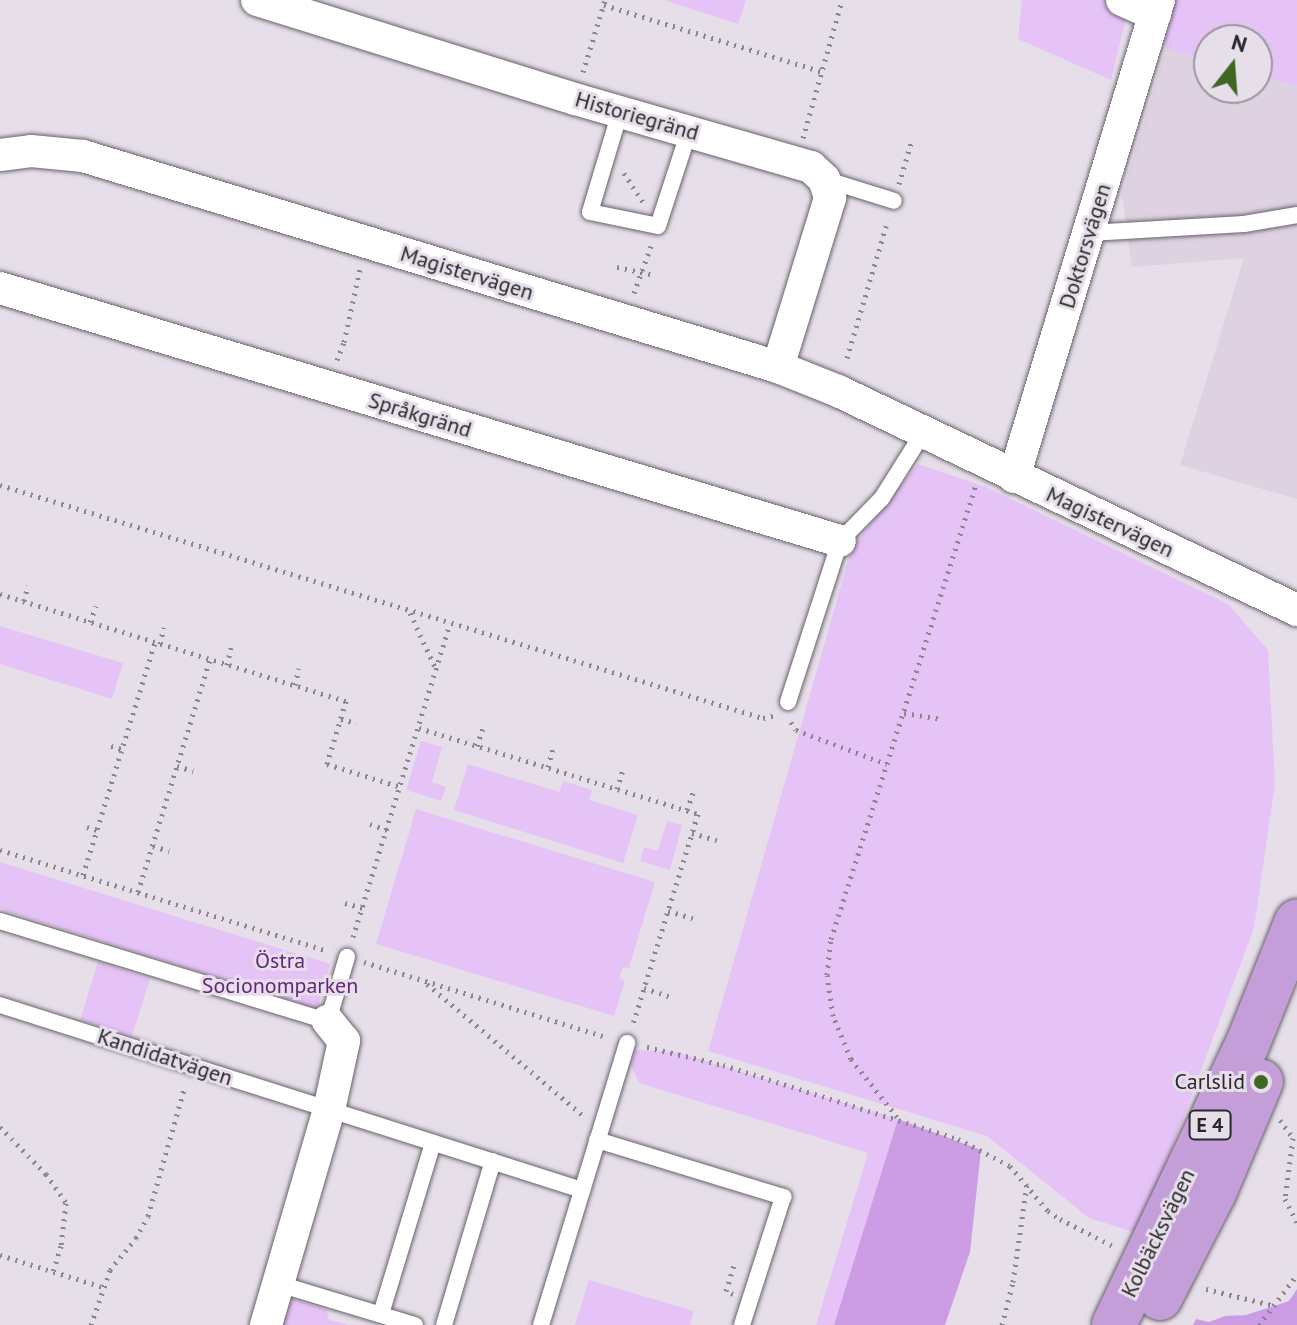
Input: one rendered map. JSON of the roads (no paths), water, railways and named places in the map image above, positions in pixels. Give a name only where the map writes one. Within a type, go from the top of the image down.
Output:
[{"type":"highway","name":"Kolbäcksvägen","points":[[1114,1325],[1248,1043],[1297,921]]},
{"type":"highway","name":"Kolbäcksvägen","points":[[1146,1325],[1214,1193],[1297,992]]},
{"type":"street","name":"Historiegränd","points":[[257,0],[575,99],[796,162],[811,167],[824,179]]},
{"type":"street","name":"Doktorsvägen","points":[[1000,470],[1089,233],[1157,8],[1122,0]]},
{"type":"street","name":"Magistervägen","points":[[0,155],[31,151],[83,156],[778,367],[838,391],[1297,610]]},
{"type":"street","points":[[778,367],[830,198],[824,179]]},
{"type":"street","name":"Språkgränd","points":[[0,288],[840,541]]},
{"type":"street","points":[[266,1325],[329,1110],[344,1041],[328,1021]]},
{"type":"lane","points":[[620,112],[590,212],[658,226],[689,131]]},
{"type":"lane","points":[[824,179],[894,201]]},
{"type":"lane","points":[[1089,233],[1244,224],[1297,215]]},
{"type":"lane","points":[[786,707],[840,541],[882,498],[923,433]]},
{"type":"lane","points":[[0,921],[328,1021],[347,957]]},
{"type":"lane","name":"Kandidatvägen","points":[[0,1005],[582,1190]]},
{"type":"lane","points":[[541,1325],[627,1043]]},
{"type":"lane","points":[[599,1135],[783,1197],[742,1325]]},
{"type":"lane","points":[[381,1314],[433,1143]]},
{"type":"lane","points":[[444,1325],[493,1161]]},
{"type":"lane","points":[[279,1284],[415,1325]]},
{"type":"place","name":"Carlslid","points":[[1261,1082]]},
{"type":"park label","name":"Östra Socionomparken","points":[[280,972]]}]
